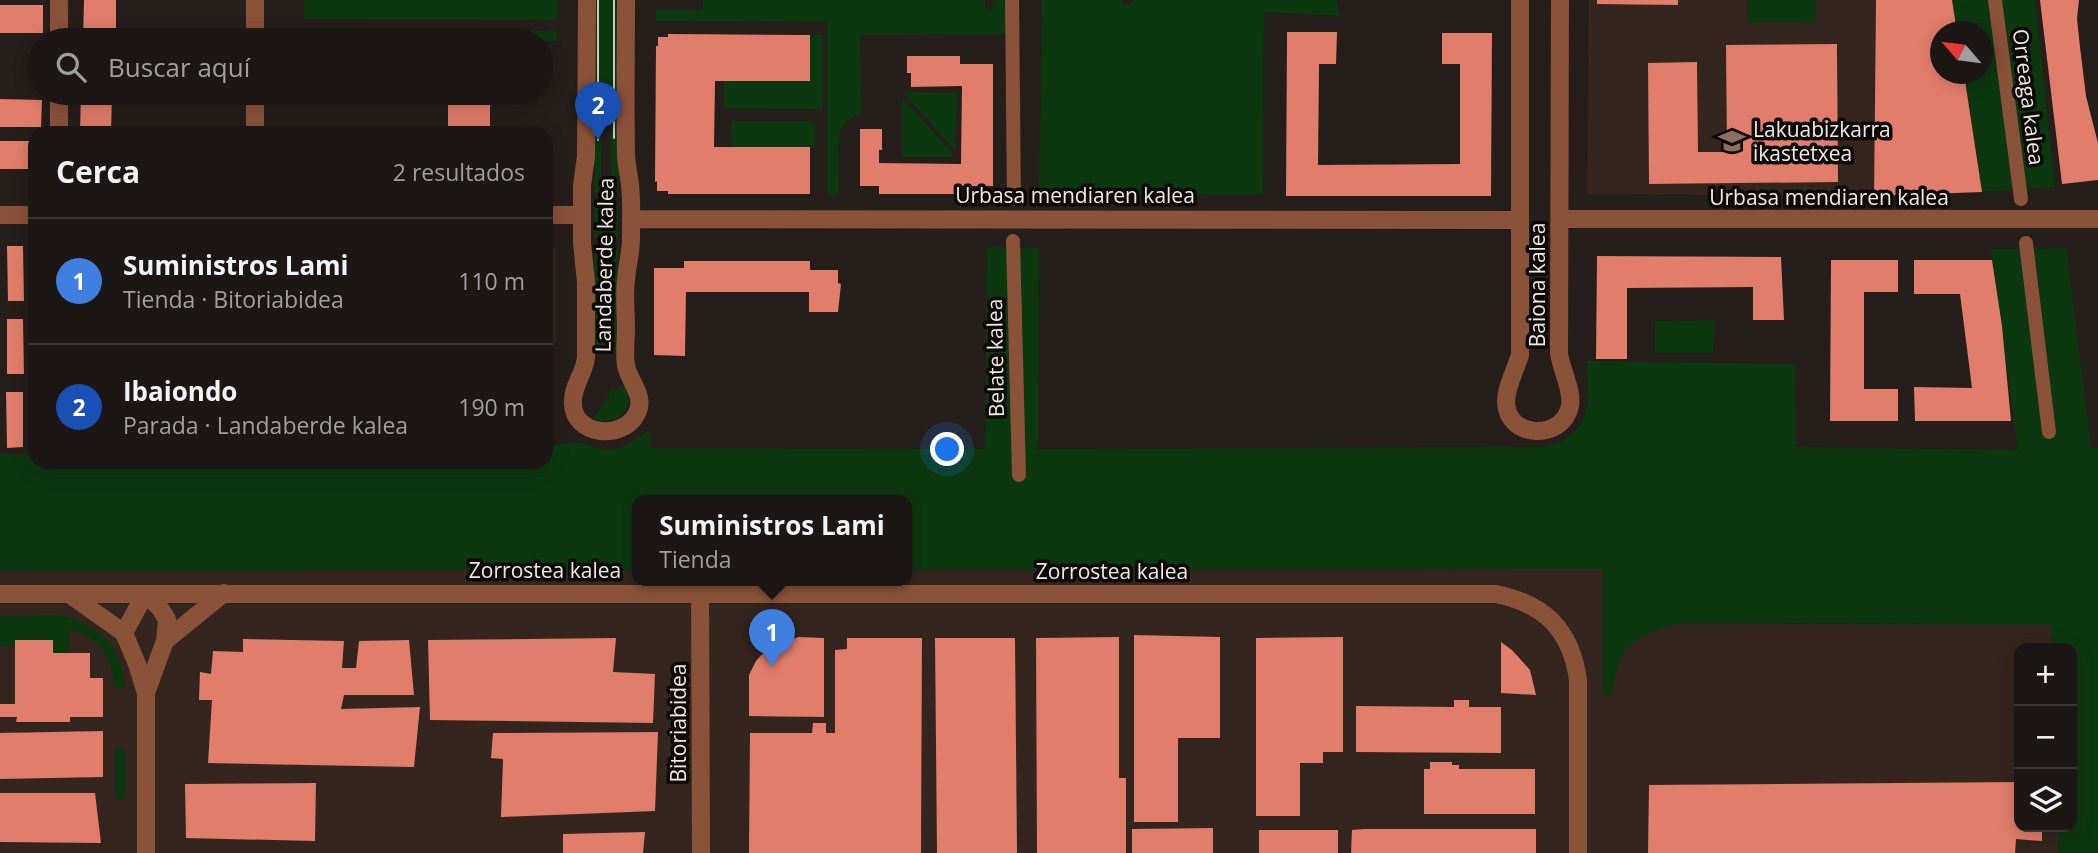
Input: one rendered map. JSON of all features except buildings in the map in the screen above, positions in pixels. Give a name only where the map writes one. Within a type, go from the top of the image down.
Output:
[{"type":"street","points":[[59,0],[59,28]]},
{"type":"street","points":[[255,0],[255,28]]},
{"type":"street","name":"Landaberde kalea","points":[[587,0],[586,156],[582,186],[586,358],[572,402],[580,420],[599,432],[610,432],[626,426],[636,415],[639,403],[638,393],[625,362],[625,283],[631,243],[630,186],[626,157],[626,0]]},
{"type":"street","points":[[1012,0],[1014,199]]},
{"type":"street","name":"Baiona kalea","points":[[1520,0],[1520,355],[1507,391],[1506,406],[1513,420],[1522,428],[1535,432],[1552,430],[1558,426],[1567,415],[1570,403],[1570,393],[1561,370],[1559,353],[1560,0]]},
{"type":"street","name":"Orreaga kalea","points":[[1995,0],[2021,200]]},
{"type":"street","points":[[59,105],[60,126]]},
{"type":"street","points":[[255,105],[255,126]]},
{"type":"street","points":[[0,215],[28,215]]},
{"type":"street","points":[[553,215],[582,215]]},
{"type":"street","name":"Urbasa mendiaren kalea","points":[[631,219],[1520,220]]},
{"type":"street","name":"Urbasa mendiaren kalea","points":[[1560,219],[2098,219]]},
{"type":"street","name":"Belate kalea","points":[[1013,241],[1019,475]]},
{"type":"street","points":[[2026,243],[2049,432]]},
{"type":"street","points":[[165,641],[224,593]]},
{"type":"street","name":"Bitoriabidea","points":[[700,593],[701,853]]},
{"type":"street","name":"Zorrostea kalea","points":[[0,594],[1496,594],[1529,604],[1546,616],[1563,633],[1575,658],[1578,680],[1578,853]]},
{"type":"street","points":[[69,594],[124,634],[146,693],[146,853]]},
{"type":"street","points":[[124,634],[145,594],[167,618],[165,641],[146,693]]},
{"type":"shaded area","name":"Lakuabizkarra ikastetxea","points":[[1589,0],[1876,0],[1874,196],[1587,194]]},
{"type":"shaded area","points":[[553,248],[556,248],[556,342],[553,344]]},
{"type":"shaded area","points":[[1604,569],[1604,623],[2051,624],[2052,643],[2014,643],[2014,832],[2058,832],[2059,853],[0,853],[0,571],[632,570],[632,586],[912,586],[912,570]]},
{"type":"green space","points":[[304,0],[558,0],[557,20],[304,19]]},
{"type":"green space","points":[[595,0],[618,0],[618,194],[611,194],[610,87],[601,87],[601,193],[594,193]]},
{"type":"green space","points":[[703,0],[985,0],[985,9],[992,10],[993,0],[1006,0],[1006,34],[860,35],[861,115],[849,119],[839,135],[838,194],[827,194],[827,22],[656,21],[656,10],[703,10]]},
{"type":"green space","points":[[1042,0],[1120,0],[1124,6],[1135,0],[1336,0],[1340,16],[1264,12],[1263,194],[1039,196]]},
{"type":"green space","points":[[1748,0],[1816,0],[1815,23],[1747,22]]},
{"type":"green space","points":[[1952,0],[2035,0],[2055,187],[1982,192],[1966,84],[1993,84],[1993,21],[1955,21]]},
{"type":"green space","points":[[553,31],[557,31],[557,41],[553,41]]},
{"type":"green space","points":[[810,35],[823,35],[823,109],[724,108],[724,81],[810,81]]},
{"type":"green space","points":[[903,92],[957,93],[955,150]]},
{"type":"green space","points":[[902,98],[952,153],[952,157],[902,157]]},
{"type":"green space","points":[[731,121],[810,121],[815,124],[815,147],[732,147]]},
{"type":"green space","points":[[594,204],[618,204],[618,238],[594,238]]},
{"type":"green space","points":[[987,247],[1039,248],[1038,449],[1543,447],[1571,435],[1585,416],[1587,361],[1795,364],[1796,447],[2018,450],[1991,249],[2066,248],[2091,448],[2098,448],[2098,853],[2059,853],[2058,832],[2077,832],[2077,643],[2052,643],[2051,624],[1681,623],[1651,632],[1631,644],[1619,664],[1611,694],[1603,695],[1603,569],[912,570],[912,495],[632,495],[632,570],[0,571],[0,454],[28,454],[28,469],[553,469],[553,446],[575,443],[604,450],[616,449],[650,431],[650,448],[985,449]]},
{"type":"green space","points":[[594,249],[618,249],[617,353],[594,355]]},
{"type":"green space","points":[[1715,320],[1713,353],[1655,353],[1655,321]]},
{"type":"green space","points":[[626,385],[628,401],[622,414],[610,421],[593,419],[611,389],[616,390]]},
{"type":"green space","points":[[60,615],[87,625],[106,639],[119,660],[125,688],[114,688],[111,668],[102,650],[79,632],[69,629],[69,653],[53,653],[53,640],[15,640],[15,647],[0,646],[0,616]]},
{"type":"green space","points":[[115,749],[125,749],[125,799],[116,799]]},
{"type":"tram line","points":[[598,0],[598,140]]},
{"type":"tram line","points":[[614,0],[614,138]]},
{"type":"place","name":"Ibaiondo","points":[[598,140]]},
{"type":"place","name":"Lakuabizkarra ikastetxea","points":[[1732,141]]},
{"type":"place","name":"Suministros Lami","points":[[772,667]]}]
